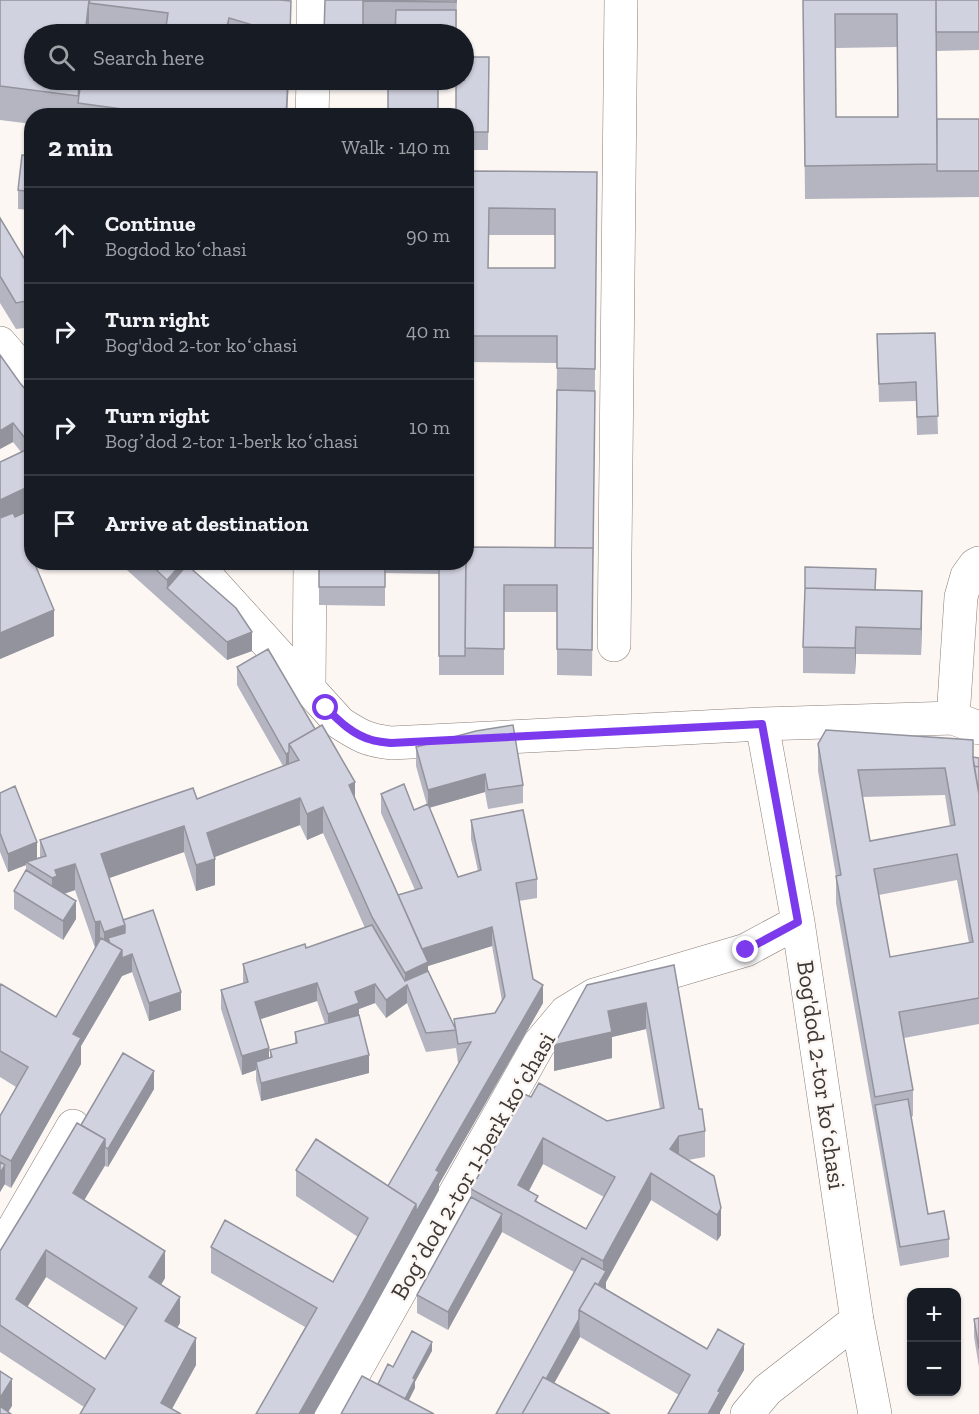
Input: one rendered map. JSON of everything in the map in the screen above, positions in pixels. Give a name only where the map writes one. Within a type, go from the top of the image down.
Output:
[{"type":"street","points":[[313,0],[313,24]]},
{"type":"street","points":[[614,645],[621,0]]},
{"type":"street","points":[[312,108],[313,90]]},
{"type":"street","points":[[0,343],[24,371]]},
{"type":"street","points":[[201,570],[340,723],[371,740],[391,743],[762,724],[966,723],[961,597],[967,576],[979,563]]},
{"type":"street","points":[[309,688],[310,570]]},
{"type":"street","name":"Bog'dod 2-tor koʻchasi","points":[[762,724],[798,922],[856,1320],[875,1414]]},
{"type":"street","name":"Bogʼdod 2-tor 1-berk koʻchasi","points":[[331,1414],[539,1044],[566,1012],[594,995],[746,950],[798,922]]},
{"type":"street","points":[[0,1252],[74,1126]]},
{"type":"street","points":[[747,1414],[767,1390],[856,1320]]},
{"type":"building","points":[[0,0],[89,0],[86,24],[24,24],[24,89],[0,86]]},
{"type":"building","points":[[90,0],[291,1],[290,24],[249,24],[229,18],[228,24],[166,24],[168,13],[89,3]]},
{"type":"building","points":[[325,0],[456,0],[456,2],[363,1],[363,24],[324,24]]},
{"type":"building","points":[[803,0],[936,0],[937,164],[805,166]],"holes":[[[835,14],[897,14],[898,117],[836,117]]]},
{"type":"building","points":[[936,0],[979,0],[979,32],[936,32]]},
{"type":"building","points":[[396,10],[456,10],[456,24],[395,24]]},
{"type":"building","points":[[474,57],[489,57],[488,132],[474,132],[474,108],[456,108],[456,90],[474,90]]},
{"type":"building","points":[[31,90],[79,90],[78,96]]},
{"type":"building","points":[[80,90],[287,90],[286,108],[115,108],[78,103]]},
{"type":"building","points":[[388,90],[438,90],[438,108],[388,108]]},
{"type":"building","points":[[937,119],[979,119],[979,171],[937,171]]},
{"type":"building","points":[[22,155],[24,155],[24,191],[18,190]]},
{"type":"building","points":[[474,171],[597,172],[595,369],[557,368],[557,336],[474,336]],"holes":[[[489,208],[555,209],[555,268],[488,268]]]},
{"type":"building","points":[[0,218],[24,258],[24,302],[16,303],[0,276]]},
{"type":"building","points":[[935,333],[938,416],[917,417],[916,382],[879,384],[877,334]]},
{"type":"building","points":[[0,355],[24,388],[24,437],[13,423],[0,431]]},
{"type":"building","points":[[557,390],[595,391],[593,556],[593,548],[555,548]]},
{"type":"building","points":[[24,451],[24,489],[0,500],[0,462]]},
{"type":"building","points":[[13,513],[15,517],[24,513],[24,570],[37,570],[54,610],[0,633],[0,518]]},
{"type":"building","points":[[474,547],[593,548],[592,650],[557,649],[557,585],[504,585],[504,649],[465,648],[466,570],[474,570]]},
{"type":"building","points":[[805,567],[876,569],[875,590],[805,588]]},
{"type":"building","points":[[156,570],[176,570],[167,580]]},
{"type":"building","points":[[183,570],[193,570],[236,608],[252,632],[227,642],[167,588]]},
{"type":"building","points":[[319,570],[385,570],[385,587],[319,587]]},
{"type":"building","points":[[439,570],[466,570],[465,656],[439,656]]},
{"type":"building","points":[[805,588],[922,591],[921,629],[856,627],[855,648],[803,647]]},
{"type":"building","points":[[268,649],[315,729],[289,744],[289,752],[286,754],[237,667]]},
{"type":"building","points":[[322,725],[355,782],[349,785],[428,962],[405,973],[372,917],[323,807],[307,814],[300,798],[207,833],[215,859],[196,865],[184,826],[101,854],[125,925],[104,932],[100,921],[95,922],[75,864],[55,870],[57,876],[52,878],[26,862],[46,856],[40,840],[193,788],[197,799],[299,760],[289,744]]},
{"type":"building","points":[[513,725],[523,785],[488,790],[485,774],[428,790],[416,747],[476,731]]},
{"type":"building","points":[[826,730],[973,740],[973,758],[979,794],[979,998],[899,1012],[913,1090],[875,1097],[836,876],[841,875],[818,744]],"holes":[[[945,768],[955,825],[870,841],[858,770]],[[957,854],[973,942],[890,957],[874,869]]]},
{"type":"building","points":[[973,757],[979,758],[979,767],[974,766]]},
{"type":"building","points":[[974,766],[979,767],[979,794]]},
{"type":"building","points":[[404,784],[414,810],[428,804],[458,877],[481,870],[471,820],[523,810],[537,879],[516,883],[533,979],[543,985],[436,1170],[439,1172],[416,1212],[416,1204],[388,1186],[471,1042],[458,1044],[454,1019],[495,1013],[505,996],[492,927],[422,949],[398,895],[422,888],[381,794]]},
{"type":"building","points":[[15,786],[37,842],[8,854],[0,833],[0,793]]},
{"type":"building","points":[[26,870],[76,901],[63,921],[14,891]]},
{"type":"building","points":[[153,910],[181,992],[149,1003],[132,954],[122,958],[122,950],[110,943],[108,938],[125,933],[123,920]]},
{"type":"building","points":[[372,925],[405,981],[428,971],[456,1030],[426,1033],[407,985],[386,1000],[375,984],[355,992],[359,1003],[328,1014],[317,983],[255,1002],[269,1048],[242,1056],[221,990],[248,982],[243,964],[305,944],[306,948]]},
{"type":"building","points":[[101,938],[122,950],[73,1034],[81,1038],[11,1161],[0,1155],[0,1116],[28,1067],[0,1051],[0,986],[1,984],[56,1017]]},
{"type":"building","points":[[674,965],[699,1109],[702,1109],[705,1131],[679,1136],[670,1149],[714,1176],[721,1208],[717,1215],[651,1173],[603,1261],[471,1189],[524,1094],[531,1097],[539,1083],[607,1121],[664,1108],[646,1003],[608,1011],[612,1032],[554,1045],[587,985]],"holes":[[[543,1138],[615,1177],[586,1229],[535,1201],[538,1196],[518,1185]]]},
{"type":"building","points":[[359,1015],[369,1055],[261,1083],[256,1062],[272,1057],[270,1050],[297,1043],[295,1032]]},
{"type":"building","points":[[123,1053],[154,1071],[108,1149],[105,1147],[105,1139],[81,1125]]},
{"type":"building","points":[[908,1099],[928,1214],[944,1211],[949,1239],[900,1247],[875,1105]]},
{"type":"building","points":[[77,1123],[105,1139],[73,1193],[165,1251],[149,1277],[180,1297],[165,1321],[196,1338],[161,1403],[181,1414],[80,1414],[95,1389],[0,1325],[0,1251]],"holes":[[[46,1250],[137,1308],[105,1359],[16,1299]]]},
{"type":"building","points":[[316,1139],[416,1204],[299,1414],[256,1414],[317,1308],[211,1247],[225,1220],[333,1282],[368,1218],[296,1170]]},
{"type":"building","points":[[0,1162],[5,1165],[0,1173]]},
{"type":"building","points":[[471,1197],[502,1214],[448,1312],[417,1295]]},
{"type":"building","points":[[582,1258],[606,1271],[598,1285],[595,1283],[579,1310],[579,1319],[546,1379],[543,1377],[522,1414],[496,1414]]},
{"type":"building","points":[[595,1283],[707,1349],[718,1329],[744,1344],[708,1414],[668,1414],[690,1375],[579,1310]]},
{"type":"building","points":[[979,1318],[979,1349],[974,1319]]},
{"type":"building","points":[[412,1331],[432,1342],[405,1399],[378,1384],[388,1364],[393,1367]]},
{"type":"building","points":[[0,1371],[12,1379],[0,1398]]},
{"type":"building","points":[[362,1376],[434,1414],[341,1414]]},
{"type":"building","points":[[543,1377],[610,1414],[522,1414]]},
{"type":"building","points":[[0,1406],[11,1414],[0,1414]]},
{"type":"route","points":[[326,708],[340,723],[357,734],[371,740],[391,743],[762,724],[798,922],[746,950]]}]
